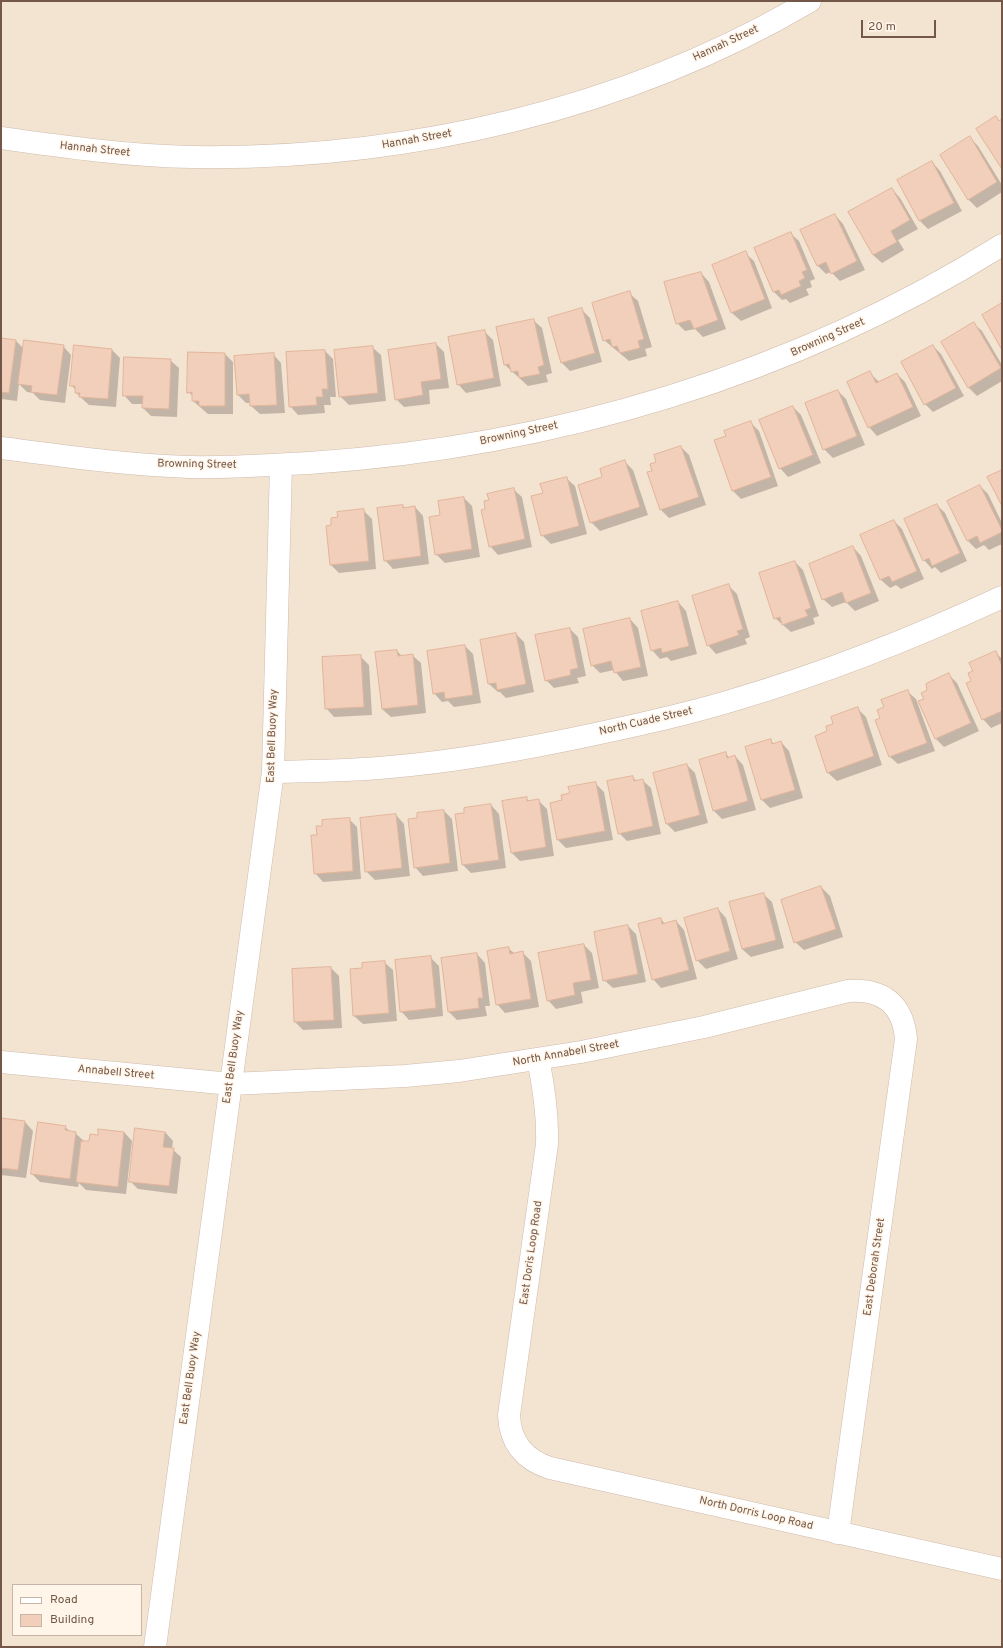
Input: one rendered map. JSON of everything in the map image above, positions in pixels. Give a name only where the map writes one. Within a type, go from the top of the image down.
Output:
[{"type":"street","name":"Hannah Street","points":[[1,138],[135,154],[200,157],[251,157],[309,154],[374,147],[438,137],[496,125],[554,110],[601,95],[694,60],[744,36],[810,1]]},
{"type":"street","name":"Browning Street","points":[[1,448],[128,464],[188,467],[281,464],[370,458],[462,445],[533,431],[602,415],[720,381],[819,342],[912,298],[1002,245]]},
{"type":"street","name":"East Bell Buoy Way","points":[[155,1647],[273,772],[281,464]]},
{"type":"street","name":"North Cuade Street","points":[[273,772],[389,767],[443,762],[549,744],[650,722],[736,699],[808,677],[878,651],[1002,597]]},
{"type":"street","name":"North Annabell Street","points":[[231,1084],[405,1076],[459,1071],[538,1059],[697,1028],[848,991],[860,990],[872,992],[883,996],[892,1004]]},
{"type":"street","name":"East Deborah Street","points":[[838,1533],[906,1038],[905,1026],[900,1014],[892,1004]]},
{"type":"street","name":"East Doris Loop Road","points":[[517,1446],[509,1426],[509,1415],[547,1144],[548,1127],[545,1096],[538,1059]]},
{"type":"street","name":"Annabell Street","points":[[1,1062],[231,1084]]},
{"type":"street","name":"North Dorris Loop Road","points":[[517,1446],[531,1460],[550,1468],[1002,1569]]},
{"type":"shaded area","points":[[1,1],[1002,1],[1002,1647],[1,1647]]},
{"type":"building","points":[[996,116],[999,121],[1002,119],[1002,169],[976,129]]},
{"type":"building","points":[[970,136],[997,182],[968,200],[940,155]]},
{"type":"building","points":[[932,161],[954,203],[919,221],[897,180]]},
{"type":"building","points":[[892,188],[910,220],[891,231],[897,242],[873,255],[848,212]]},
{"type":"building","points":[[835,214],[857,261],[831,274],[826,262],[817,266],[800,230]]},
{"type":"building","points":[[791,232],[807,270],[802,272],[805,278],[799,281],[801,286],[781,295],[779,290],[773,292],[754,248]]},
{"type":"building","points":[[746,251],[765,299],[731,313],[712,265]]},
{"type":"building","points":[[701,272],[718,320],[694,329],[690,320],[676,324],[664,282]]},
{"type":"building","points":[[630,291],[644,339],[638,341],[640,348],[620,353],[617,346],[612,347],[610,339],[603,341],[592,303]]},
{"type":"building","points":[[1002,303],[1002,350],[982,315]]},
{"type":"building","points":[[582,308],[595,353],[561,363],[548,318]]},
{"type":"building","points":[[534,319],[544,365],[538,367],[540,374],[519,378],[518,371],[511,372],[509,364],[504,365],[496,327]]},
{"type":"building","points":[[974,322],[1001,368],[968,388],[941,342]]},
{"type":"building","points":[[485,330],[494,378],[457,385],[448,337]]},
{"type":"building","points":[[1,338],[16,340],[9,393],[1,392]]},
{"type":"building","points":[[24,340],[64,345],[57,395],[31,392],[32,386],[18,384]]},
{"type":"building","points":[[436,343],[441,379],[421,382],[423,395],[395,400],[388,350]]},
{"type":"building","points":[[74,345],[112,349],[108,399],[79,397],[80,393],[75,393],[75,386],[70,386]]},
{"type":"building","points":[[933,345],[956,388],[924,405],[901,362]]},
{"type":"building","points":[[373,346],[378,393],[339,397],[334,350]]},
{"type":"building","points":[[325,350],[328,389],[322,389],[323,397],[316,397],[317,405],[289,407],[286,352]]},
{"type":"building","points":[[188,352],[225,353],[225,406],[199,406],[199,401],[192,401],[192,392],[187,393]]},
{"type":"building","points":[[274,353],[277,405],[250,406],[249,394],[237,395],[234,356]]},
{"type":"building","points":[[124,357],[171,359],[169,409],[142,408],[143,396],[123,396]]},
{"type":"building","points":[[870,371],[876,383],[897,373],[913,407],[868,428],[847,382]]},
{"type":"building","points":[[838,390],[857,436],[823,450],[805,403]]},
{"type":"building","points":[[793,406],[813,455],[779,469],[759,420]]},
{"type":"building","points":[[751,421],[771,477],[732,491],[714,440],[726,436],[724,431]]},
{"type":"building","points":[[681,446],[699,497],[660,510],[647,472],[652,471],[650,464],[656,462],[654,455]]},
{"type":"building","points":[[625,460],[640,507],[590,523],[578,485],[602,477],[600,469]]},
{"type":"building","points":[[1002,470],[1002,506],[987,477]]},
{"type":"building","points":[[567,477],[579,526],[541,536],[531,496],[543,493],[540,484]]},
{"type":"building","points":[[980,485],[1002,532],[980,543],[977,536],[967,541],[947,501]]},
{"type":"building","points":[[514,488],[525,539],[489,547],[481,510],[485,509],[484,501],[489,500],[487,494]]},
{"type":"building","points":[[464,497],[472,549],[435,555],[429,517],[440,515],[438,501]]},
{"type":"building","points":[[937,504],[960,553],[932,566],[929,558],[923,561],[904,519]]},
{"type":"building","points":[[403,505],[403,508],[415,506],[421,556],[384,561],[377,508]]},
{"type":"building","points":[[364,509],[369,561],[330,565],[326,526],[331,525],[331,518],[338,517],[337,512]]},
{"type":"building","points":[[894,520],[917,571],[892,582],[889,576],[880,580],[860,535]]},
{"type":"building","points":[[853,546],[871,593],[846,603],[842,592],[822,600],[809,564]]},
{"type":"building","points":[[795,561],[811,608],[805,610],[808,616],[782,625],[780,617],[774,619],[759,573]]},
{"type":"building","points":[[729,584],[743,629],[737,631],[739,635],[707,646],[692,596]]},
{"type":"building","points":[[678,601],[689,646],[662,653],[661,648],[651,651],[641,611]]},
{"type":"building","points":[[630,618],[641,667],[614,673],[611,661],[591,666],[583,629]]},
{"type":"building","points":[[570,628],[578,668],[570,670],[571,675],[545,681],[535,635]]},
{"type":"building","points":[[516,633],[526,684],[497,690],[496,683],[488,684],[480,640]]},
{"type":"building","points":[[465,645],[473,695],[445,699],[444,692],[433,694],[427,651]]},
{"type":"building","points":[[397,650],[398,656],[413,654],[418,705],[382,709],[375,652]]},
{"type":"building","points":[[996,651],[1002,666],[1002,711],[982,720],[966,683],[971,681],[968,673],[973,671],[969,663]]},
{"type":"building","points":[[361,655],[364,707],[325,709],[322,657]]},
{"type":"building","points":[[949,673],[971,723],[935,739],[918,701],[924,699],[921,693],[927,690],[926,684]]},
{"type":"building","points":[[908,690],[927,743],[889,757],[875,720],[880,718],[877,710],[884,707],[881,700]]},
{"type":"building","points":[[858,707],[874,756],[827,773],[815,736],[827,731],[826,726],[833,724],[831,717]]},
{"type":"building","points":[[771,739],[772,744],[781,741],[795,790],[761,800],[745,747]]},
{"type":"building","points":[[726,752],[727,758],[735,755],[748,801],[713,811],[699,760]]},
{"type":"building","points":[[687,764],[700,815],[666,824],[653,773]]},
{"type":"building","points":[[633,776],[634,781],[643,779],[653,826],[618,834],[607,781]]},
{"type":"building","points":[[596,782],[605,831],[557,840],[550,803],[562,800],[561,795],[570,793],[568,787]]},
{"type":"building","points":[[527,797],[527,801],[539,799],[546,847],[511,853],[502,801]]},
{"type":"building","points":[[491,804],[499,860],[462,865],[455,814],[464,813],[464,808]]},
{"type":"building","points":[[444,810],[450,863],[414,868],[408,819],[417,818],[417,813]]},
{"type":"building","points":[[396,814],[402,868],[365,872],[360,818]]},
{"type":"building","points":[[350,818],[353,871],[314,874],[311,835],[317,835],[316,826],[322,826],[322,820]]},
{"type":"building","points":[[821,886],[836,929],[794,943],[781,900]]},
{"type":"building","points":[[764,893],[776,940],[742,949],[729,902]]},
{"type":"building","points":[[718,908],[730,951],[696,961],[684,918]]},
{"type":"building","points":[[661,918],[662,924],[676,920],[689,970],[652,980],[638,924]]},
{"type":"building","points":[[628,925],[638,974],[603,981],[594,932]]},
{"type":"building","points":[[584,944],[591,980],[573,983],[575,995],[547,1001],[538,953]]},
{"type":"building","points":[[509,947],[510,954],[523,951],[531,999],[496,1005],[487,951]]},
{"type":"building","points":[[477,953],[483,998],[478,998],[479,1008],[448,1012],[441,958]]},
{"type":"building","points":[[431,956],[436,1008],[400,1012],[395,960]]},
{"type":"building","points":[[385,961],[389,1013],[353,1016],[350,969],[362,968],[362,963]]},
{"type":"building","points":[[331,967],[334,1020],[294,1022],[292,969]]},
{"type":"building","points":[[1,1118],[25,1121],[18,1170],[1,1168]]},
{"type":"building","points":[[38,1122],[66,1126],[65,1130],[76,1132],[70,1179],[31,1174]]},
{"type":"building","points":[[135,1128],[165,1132],[163,1147],[174,1148],[169,1186],[129,1182]]},
{"type":"building","points":[[98,1129],[124,1132],[118,1187],[76,1182],[81,1141],[89,1141],[90,1134],[98,1135]]}]
